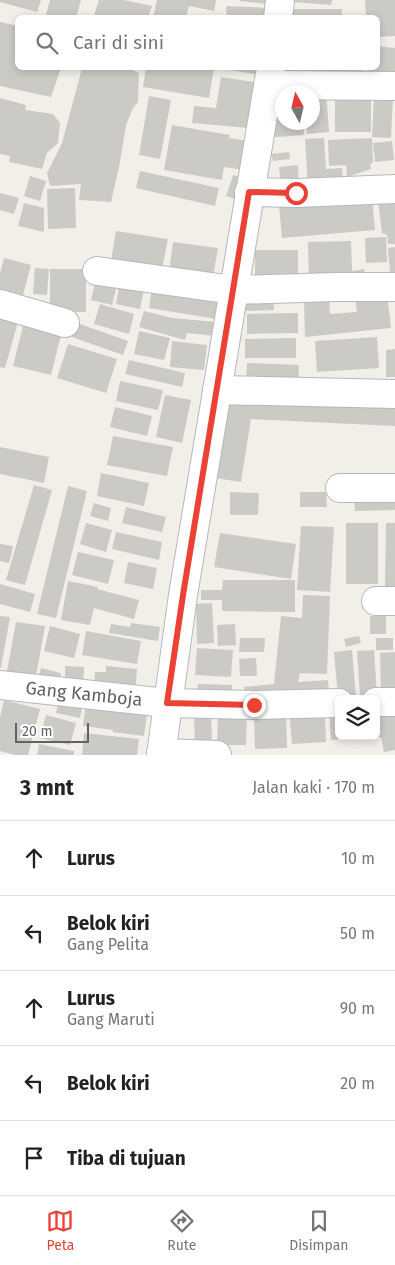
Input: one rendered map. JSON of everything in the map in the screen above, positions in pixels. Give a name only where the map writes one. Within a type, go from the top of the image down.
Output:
[{"type":"street","points":[[278,15],[280,0]]},
{"type":"street","points":[[217,755],[161,754],[183,595],[269,76],[395,86]]},
{"type":"street","points":[[249,192],[296,193],[395,189]]},
{"type":"street","points":[[97,271],[233,290],[395,287]]},
{"type":"street","points":[[0,304],[65,323]]},
{"type":"street","points":[[217,390],[395,394]]},
{"type":"street","points":[[340,488],[395,488]]},
{"type":"street","name":"Gang Kamboja","points":[[0,685],[167,703],[254,705],[335,703]]},
{"type":"street","points":[[380,702],[395,702]]},
{"type":"building","points":[[0,0],[41,0],[37,12],[0,2]]},
{"type":"building","points":[[50,0],[81,0],[77,15],[46,15]]},
{"type":"building","points":[[99,0],[124,0],[152,6],[149,15],[94,15]]},
{"type":"building","points":[[157,0],[216,0],[214,11],[189,6],[187,15],[154,15]]},
{"type":"building","points":[[276,0],[276,5],[240,1]]},
{"type":"building","points":[[294,0],[332,0],[331,5],[294,2]]},
{"type":"building","points":[[365,0],[395,0],[395,36],[380,37],[380,15],[366,15]]},
{"type":"building","points":[[226,6],[272,8],[271,15],[227,15]]},
{"type":"building","points":[[291,9],[342,9],[342,15],[291,15]]},
{"type":"building","points":[[0,22],[15,25],[15,70],[60,70],[51,97],[0,86]]},
{"type":"building","points":[[380,46],[395,48],[395,82],[371,81],[368,70],[380,70]]},
{"type":"building","points":[[81,70],[132,70],[139,73],[138,102],[133,108],[126,125],[111,202],[79,200],[81,184],[50,186],[47,173],[62,143]]},
{"type":"building","points":[[146,70],[214,70],[209,98],[143,87]]},
{"type":"building","points":[[230,70],[262,70],[261,75]]},
{"type":"building","points":[[307,70],[363,70],[363,76],[307,77]]},
{"type":"building","points":[[221,77],[254,82],[248,128],[192,123],[194,106],[216,108]]},
{"type":"building","points":[[271,89],[275,90],[275,130],[304,130],[304,135],[264,138]]},
{"type":"building","points":[[326,89],[329,132],[307,134],[307,130],[320,130],[320,90]]},
{"type":"building","points":[[335,93],[371,93],[371,132],[335,132]]},
{"type":"building","points":[[374,94],[393,95],[391,138],[372,137]]},
{"type":"building","points":[[149,96],[171,100],[160,159],[139,155]]},
{"type":"building","points":[[0,98],[26,105],[25,110],[53,114],[60,123],[58,143],[47,153],[42,169],[9,162],[10,156],[0,154]]},
{"type":"building","points":[[172,125],[230,135],[229,138],[248,141],[243,170],[224,167],[222,180],[164,170]]},
{"type":"building","points":[[324,138],[326,169],[342,168],[343,178],[308,189],[305,139]]},
{"type":"building","points":[[372,138],[373,163],[370,164],[371,169],[347,177],[346,165],[329,166],[328,140]]},
{"type":"building","points":[[392,141],[394,160],[375,162],[373,143]]},
{"type":"building","points":[[289,152],[290,159],[273,161],[271,154]]},
{"type":"building","points":[[298,165],[299,185],[281,187],[279,167]]},
{"type":"building","points":[[140,171],[219,188],[215,206],[136,188]]},
{"type":"building","points":[[233,175],[248,180],[241,201],[226,196]]},
{"type":"building","points":[[30,176],[46,181],[40,201],[24,196]]},
{"type":"building","points":[[75,188],[76,228],[48,229],[47,189]]},
{"type":"building","points":[[377,192],[395,193],[395,244],[388,244],[387,235],[382,233]]},
{"type":"building","points":[[0,193],[19,198],[14,214],[0,210]]},
{"type":"building","points":[[372,198],[375,230],[282,238],[279,206]]},
{"type":"building","points":[[24,203],[44,208],[44,232],[18,226]]},
{"type":"building","points":[[116,231],[168,239],[162,269],[111,261]]},
{"type":"building","points":[[386,237],[387,262],[366,263],[365,238]]},
{"type":"building","points":[[351,241],[352,271],[364,269],[366,280],[309,282],[308,242]]},
{"type":"building","points":[[173,242],[218,248],[213,277],[169,271]]},
{"type":"building","points":[[395,247],[395,273],[390,273],[388,248]]},
{"type":"building","points":[[255,250],[298,250],[298,280],[255,279]]},
{"type":"building","points":[[4,258],[31,265],[23,295],[0,289],[0,274]]},
{"type":"building","points":[[35,268],[49,269],[47,295],[33,294]]},
{"type":"building","points":[[50,269],[86,269],[86,312],[50,312]]},
{"type":"building","points":[[98,272],[119,277],[112,305],[91,300]]},
{"type":"building","points":[[121,275],[146,280],[140,309],[116,304]]},
{"type":"building","points":[[153,280],[222,291],[217,319],[149,308]]},
{"type":"building","points":[[273,293],[274,310],[245,311],[244,294]]},
{"type":"building","points":[[387,294],[391,328],[305,337],[304,299],[329,298],[330,314],[357,312],[355,298]]},
{"type":"building","points":[[100,304],[134,314],[129,334],[94,324]]},
{"type":"building","points":[[144,311],[172,318],[217,322],[216,336],[187,333],[185,340],[139,327]]},
{"type":"building","points":[[0,313],[19,318],[5,368],[0,367]]},
{"type":"building","points":[[298,313],[298,333],[247,334],[247,314]]},
{"type":"building","points":[[24,322],[62,331],[51,375],[13,366]]},
{"type":"building","points":[[77,323],[128,341],[123,355],[72,337]]},
{"type":"building","points":[[139,331],[170,338],[164,360],[134,354]]},
{"type":"building","points":[[377,337],[379,368],[317,372],[315,341]]},
{"type":"building","points":[[296,338],[296,358],[245,358],[245,339]]},
{"type":"building","points":[[172,341],[207,345],[204,370],[170,367]]},
{"type":"building","points":[[68,344],[117,359],[106,393],[57,378]]},
{"type":"building","points":[[395,349],[395,377],[386,377],[386,350]]},
{"type":"building","points":[[129,360],[185,373],[182,387],[125,374]]},
{"type":"building","points":[[247,363],[299,365],[298,385],[246,382]]},
{"type":"building","points":[[120,381],[163,390],[158,410],[116,401]]},
{"type":"building","points":[[165,395],[191,400],[182,443],[156,437]]},
{"type":"building","points":[[228,398],[395,402],[395,426],[251,419],[241,482],[215,478]]},
{"type":"building","points":[[115,407],[152,416],[147,436],[110,427]]},
{"type":"building","points":[[113,436],[173,447],[167,476],[107,465]]},
{"type":"building","points":[[0,447],[49,457],[44,483],[0,474]]},
{"type":"building","points":[[101,473],[149,483],[144,506],[97,496]]},
{"type":"building","points":[[34,485],[52,490],[25,585],[6,580]]},
{"type":"building","points":[[68,486],[87,491],[56,618],[37,614]]},
{"type":"building","points":[[230,492],[259,493],[258,515],[230,515]]},
{"type":"building","points":[[300,492],[326,492],[327,507],[300,507]]},
{"type":"building","points":[[395,493],[395,510],[355,511],[354,494]]},
{"type":"building","points":[[94,503],[111,508],[108,521],[90,516]]},
{"type":"building","points":[[126,507],[166,517],[162,532],[122,523]]},
{"type":"building","points":[[86,523],[112,530],[106,552],[80,544]]},
{"type":"building","points":[[346,523],[378,523],[378,584],[346,584]]},
{"type":"building","points":[[386,523],[395,523],[395,587],[385,587]]},
{"type":"building","points":[[301,526],[334,527],[330,592],[297,590]]},
{"type":"building","points":[[116,532],[162,542],[159,560],[112,549]]},
{"type":"building","points":[[220,533],[296,544],[291,579],[214,567]]},
{"type":"building","points":[[0,544],[13,546],[9,563],[0,561]]},
{"type":"building","points":[[78,552],[114,560],[108,584],[72,575]]},
{"type":"building","points":[[128,562],[157,568],[153,589],[124,583]]},
{"type":"building","points":[[223,580],[295,580],[295,612],[222,611],[222,600],[201,600],[201,590],[222,590]]},
{"type":"building","points":[[68,581],[98,587],[97,589],[139,600],[134,619],[94,608],[90,625],[61,620]]},
{"type":"building","points":[[0,584],[35,594],[30,612],[0,604]]},
{"type":"building","points":[[303,595],[330,596],[327,674],[300,673],[298,682],[328,680],[329,692],[245,700],[244,687],[274,684],[281,616],[302,618]]},
{"type":"building","points":[[212,603],[214,643],[197,644],[196,604]]},
{"type":"building","points":[[0,616],[10,617],[1,668],[0,668]]},
{"type":"building","points":[[370,616],[386,616],[386,634],[370,634]]},
{"type":"building","points":[[16,622],[45,626],[34,687],[5,682]]},
{"type":"building","points":[[131,623],[160,627],[158,641],[109,633],[111,624],[130,627]]},
{"type":"building","points":[[235,624],[236,645],[218,646],[217,625]]},
{"type":"building","points":[[50,626],[80,634],[74,658],[44,651]]},
{"type":"building","points":[[86,631],[141,641],[137,664],[82,655]]},
{"type":"building","points":[[359,636],[361,643],[346,647],[344,639]]},
{"type":"building","points":[[240,638],[265,638],[264,652],[239,652]]},
{"type":"building","points":[[376,638],[393,638],[393,650],[376,650]]},
{"type":"building","points":[[197,648],[233,650],[231,677],[195,675]]},
{"type":"building","points":[[352,650],[356,695],[338,695],[334,652]]},
{"type":"building","points":[[374,650],[377,695],[360,695],[357,651]]},
{"type":"building","points":[[395,652],[395,696],[381,696],[380,653]]},
{"type":"building","points":[[256,658],[257,676],[240,676],[239,659]]},
{"type":"building","points":[[65,666],[84,667],[83,685],[65,684]]},
{"type":"building","points":[[106,666],[137,669],[135,696],[94,693],[95,672],[106,672]]},
{"type":"building","points":[[41,668],[61,673],[57,689],[37,683]]},
{"type":"building","points":[[198,684],[232,685],[232,694],[197,693]]},
{"type":"building","points":[[61,693],[84,699],[80,718],[56,713]]},
{"type":"building","points":[[4,700],[40,709],[28,755],[15,755],[0,751],[0,718]]},
{"type":"building","points":[[86,701],[148,706],[144,736],[83,726]]},
{"type":"building","points":[[395,706],[395,750],[384,752],[380,737],[380,707]]},
{"type":"building","points":[[211,712],[212,743],[195,744],[194,713]]},
{"type":"building","points":[[329,712],[335,712],[335,740],[331,740]]},
{"type":"building","points":[[218,713],[247,713],[246,745],[217,745]]},
{"type":"building","points":[[286,713],[287,748],[255,749],[254,715]]},
{"type":"building","points":[[46,715],[76,723],[70,745],[40,738]]},
{"type":"building","points":[[325,717],[326,742],[292,744],[290,719]]},
{"type":"building","points":[[84,733],[139,739],[137,755],[82,755]]},
{"type":"building","points":[[39,744],[74,751],[74,755],[37,755]]},
{"type":"route","points":[[254,705],[167,703],[249,192],[296,193]]}]
